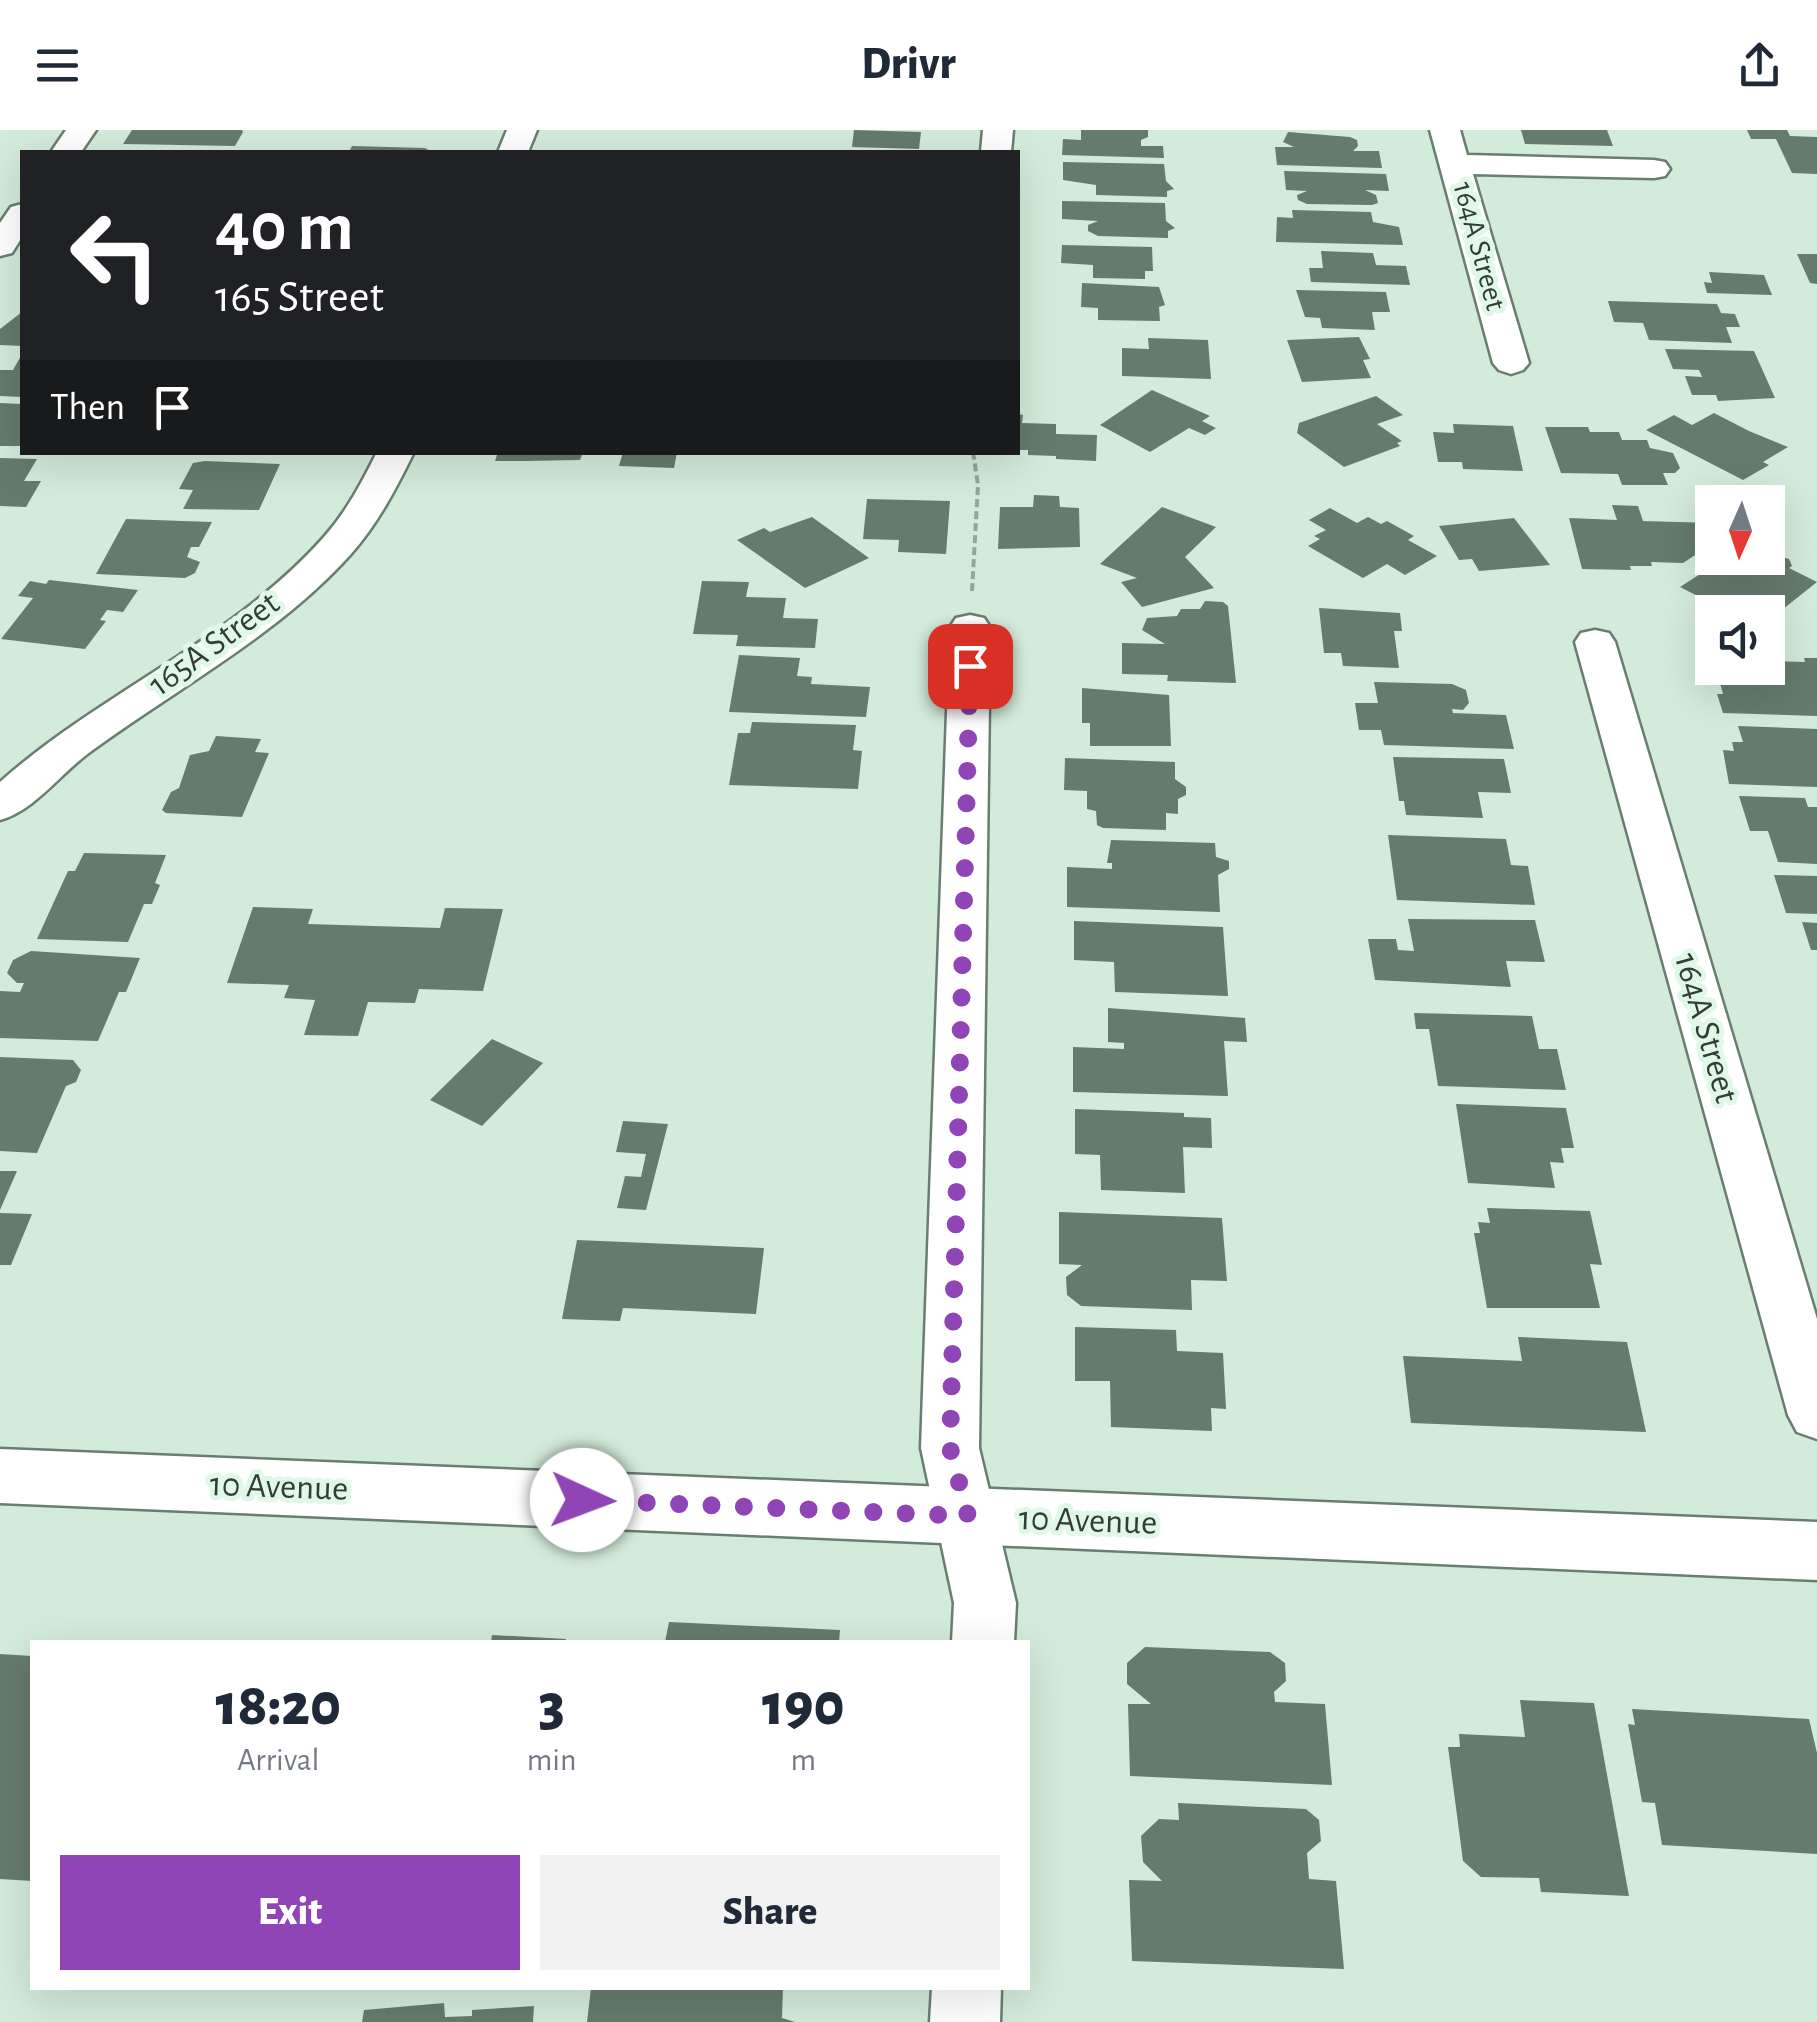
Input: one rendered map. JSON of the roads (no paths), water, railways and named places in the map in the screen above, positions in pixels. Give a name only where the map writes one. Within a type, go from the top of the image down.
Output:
[{"type":"street","name":"164A Street","points":[[1444,130],[1511,363]]},
{"type":"street","points":[[1456,164],[1654,168]]},
{"type":"street","points":[[0,246],[20,217]]},
{"type":"street","name":"165A Street","points":[[0,806],[69,746],[304,577],[343,539],[372,500],[394,455]]},
{"type":"street","points":[[970,627],[950,1448],[985,1603],[983,1640]]},
{"type":"street","name":"164A Street","points":[[1595,642],[1817,1415]]},
{"type":"street","name":"10 Avenue","points":[[0,1476],[1817,1552]]},
{"type":"street","points":[[965,2022],[967,1990]]}]
